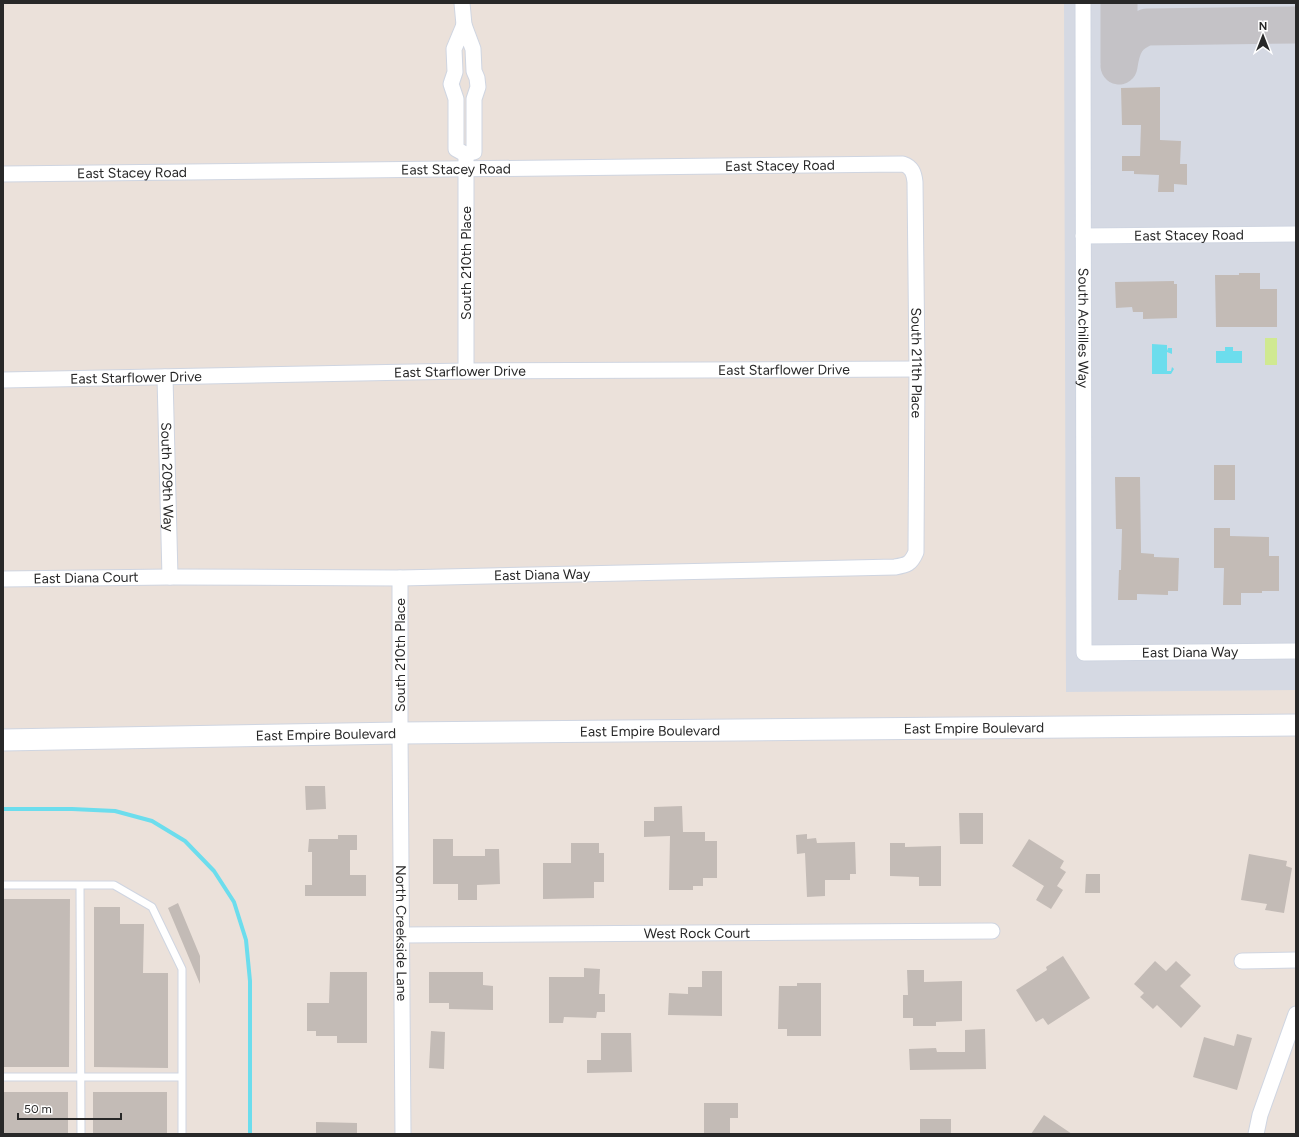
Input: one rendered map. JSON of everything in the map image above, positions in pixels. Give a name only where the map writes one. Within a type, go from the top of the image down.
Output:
[{"type":"street","points":[[462,3],[464,25],[473,49],[474,71],[477,78],[478,87],[474,99],[474,152],[466,161],[456,149],[456,99],[451,84],[455,72],[454,49],[464,25]]},
{"type":"street","name":"South Achilles Way","points":[[1083,3],[1084,653]]},
{"type":"street","points":[[456,99],[474,99]]},
{"type":"street","name":"East Stacey Road","points":[[3,174],[466,161],[903,164],[909,166]]},
{"type":"street","name":"South 210th Place","points":[[466,161],[466,371]]},
{"type":"street","name":"South 211th Place","points":[[909,166],[914,173],[915,182],[917,369],[916,552],[913,560]]},
{"type":"street","name":"East Stacey Road","points":[[1083,236],[1296,234]]},
{"type":"street","name":"East Starflower Drive","points":[[3,380],[466,371],[917,369]]},
{"type":"street","name":"South 209th Way","points":[[165,377],[170,577]]},
{"type":"street","name":"East Diana Way","points":[[170,577],[400,578],[895,567],[906,565],[913,560]]},
{"type":"street","name":"East Diana Court","points":[[3,579],[170,577]]},
{"type":"street","name":"South 210th Place","points":[[400,578],[400,732]]},
{"type":"street","name":"East Diana Way","points":[[1084,653],[1296,651]]},
{"type":"street","name":"East Empire Boulevard","points":[[3,740],[400,732],[1296,725]]},
{"type":"street","name":"North Creekside Lane","points":[[400,732],[404,1134]]},
{"type":"street","name":"West Rock Court","points":[[402,935],[992,931]]},
{"type":"street","points":[[1242,961],[1296,960]]},
{"type":"street","points":[[1256,1134],[1260,1116],[1296,1014]]},
{"type":"lane","points":[[3,885],[114,885],[152,907],[182,969],[182,1134]]},
{"type":"lane","points":[[80,885],[81,1134]]},
{"type":"lane","points":[[3,1077],[182,1077]]},
{"type":"shaded area","points":[[1064,3],[1296,3],[1296,690],[1066,692]]},
{"type":"green space","points":[[1265,338],[1277,338],[1277,365],[1265,365]]},
{"type":"water","points":[[1152,344],[1167,345],[1167,351],[1168,348],[1172,348],[1172,354],[1167,352],[1167,371],[1171,371],[1172,367],[1174,369],[1171,374],[1152,374]]},
{"type":"water","points":[[1225,347],[1233,347],[1233,351],[1242,351],[1242,363],[1216,363],[1216,351],[1225,351]]},
{"type":"building","points":[[1160,87],[1160,140],[1181,141],[1180,164],[1187,164],[1187,185],[1174,184],[1174,192],[1158,192],[1159,175],[1134,174],[1134,171],[1122,171],[1122,156],[1140,156],[1141,125],[1122,125],[1121,88]]},
{"type":"building","points":[[1239,273],[1260,273],[1260,289],[1277,289],[1277,327],[1216,327],[1215,275],[1239,275]]},
{"type":"building","points":[[1174,281],[1174,284],[1177,284],[1177,318],[1143,319],[1143,312],[1133,312],[1132,307],[1116,308],[1115,282]]},
{"type":"building","points":[[1214,465],[1235,465],[1235,500],[1214,500]]},
{"type":"building","points":[[1115,477],[1140,477],[1141,553],[1154,554],[1154,557],[1179,558],[1178,591],[1168,591],[1168,595],[1137,594],[1137,600],[1118,600],[1119,570],[1121,570],[1122,529],[1116,529]]},
{"type":"building","points":[[1214,528],[1230,528],[1230,536],[1269,537],[1269,556],[1279,556],[1279,591],[1241,593],[1241,605],[1223,605],[1224,568],[1214,568]]},
{"type":"building","points":[[305,786],[325,786],[326,809],[306,810]]},
{"type":"building","points":[[682,806],[683,832],[705,832],[705,841],[717,841],[717,878],[703,878],[703,886],[693,886],[693,890],[669,890],[670,836],[644,837],[644,821],[654,821],[654,807]]},
{"type":"building","points":[[959,813],[983,813],[983,844],[960,844]]},
{"type":"building","points":[[807,834],[807,839],[816,838],[817,843],[855,842],[856,874],[850,874],[850,880],[825,880],[825,896],[807,897],[805,853],[797,854],[796,835]]},
{"type":"building","points":[[338,835],[357,835],[357,850],[350,850],[350,875],[366,875],[366,896],[305,896],[305,885],[312,885],[312,852],[308,852],[309,839],[338,839]]},
{"type":"building","points":[[433,839],[453,839],[453,856],[485,856],[485,849],[499,849],[500,884],[477,885],[477,900],[458,900],[458,884],[433,884]]},
{"type":"building","points":[[1029,839],[1064,861],[1060,868],[1066,872],[1057,886],[1063,890],[1051,909],[1036,900],[1044,886],[1012,866]]},
{"type":"building","points":[[571,843],[599,843],[599,853],[604,853],[604,882],[594,882],[594,898],[543,899],[543,863],[571,863]]},
{"type":"building","points":[[890,843],[905,843],[905,847],[941,846],[941,886],[919,886],[919,877],[890,876]]},
{"type":"building","points":[[1249,854],[1287,861],[1286,866],[1292,868],[1284,913],[1265,910],[1267,904],[1241,900]]},
{"type":"building","points":[[1086,874],[1100,874],[1100,893],[1085,893]]},
{"type":"building","points":[[3,899],[70,899],[69,1067],[3,1067]]},
{"type":"building","points":[[178,903],[200,956],[200,984],[168,908]]},
{"type":"building","points":[[94,907],[120,907],[120,924],[144,924],[143,973],[168,973],[168,1068],[94,1067]]},
{"type":"building","points":[[1063,956],[1090,998],[1048,1025],[1043,1018],[1036,1022],[1016,990],[1047,970],[1046,967]]},
{"type":"building","points":[[1155,961],[1166,971],[1176,961],[1191,975],[1180,986],[1201,1006],[1181,1028],[1157,1005],[1153,1009],[1140,997],[1144,993],[1134,984]]},
{"type":"building","points":[[584,968],[600,969],[599,994],[605,994],[605,1012],[597,1012],[596,1018],[564,1017],[563,1023],[549,1023],[549,977],[584,977]]},
{"type":"building","points":[[907,970],[924,970],[924,982],[962,981],[962,1021],[936,1022],[936,1026],[913,1026],[913,1018],[903,1018],[903,995],[908,995]]},
{"type":"building","points":[[702,971],[722,971],[722,1016],[668,1015],[669,993],[688,994],[688,987],[702,987]]},
{"type":"building","points":[[330,972],[367,972],[367,1043],[337,1043],[337,1036],[316,1036],[316,1031],[307,1031],[307,1003],[329,1003]]},
{"type":"building","points":[[429,972],[483,972],[483,985],[493,986],[493,1010],[449,1009],[449,1003],[429,1003]]},
{"type":"building","points":[[797,983],[821,983],[821,1036],[787,1036],[787,1029],[778,1029],[779,986],[797,986]]},
{"type":"building","points":[[985,1029],[986,1069],[910,1070],[909,1049],[936,1048],[937,1052],[965,1052],[965,1030]]},
{"type":"building","points":[[431,1031],[445,1032],[444,1069],[429,1068]]},
{"type":"building","points":[[601,1033],[631,1033],[632,1072],[587,1073],[587,1060],[601,1060]]},
{"type":"building","points":[[1237,1034],[1252,1038],[1237,1090],[1193,1077],[1204,1037],[1234,1046]]},
{"type":"building","points":[[3,1092],[68,1092],[68,1134],[3,1134]]},
{"type":"building","points":[[93,1092],[167,1092],[167,1134],[93,1134]]},
{"type":"building","points":[[704,1103],[738,1103],[738,1118],[730,1118],[730,1134],[704,1134]]},
{"type":"building","points":[[1044,1115],[1072,1134],[1031,1134]]},
{"type":"building","points":[[920,1119],[951,1119],[951,1134],[920,1134]]},
{"type":"building","points":[[316,1122],[357,1123],[357,1134],[316,1134]]},
{"type":"waterway","points":[[3,809],[72,809],[115,811],[152,821],[185,841],[214,871],[234,902],[246,940],[250,981],[250,1134]]},
{"type":"taxiway","points":[[1119,3],[1119,63]]},
{"type":"taxiway","points":[[1119,66],[1122,52],[1127,41],[1135,33],[1147,27],[1296,25]]}]
